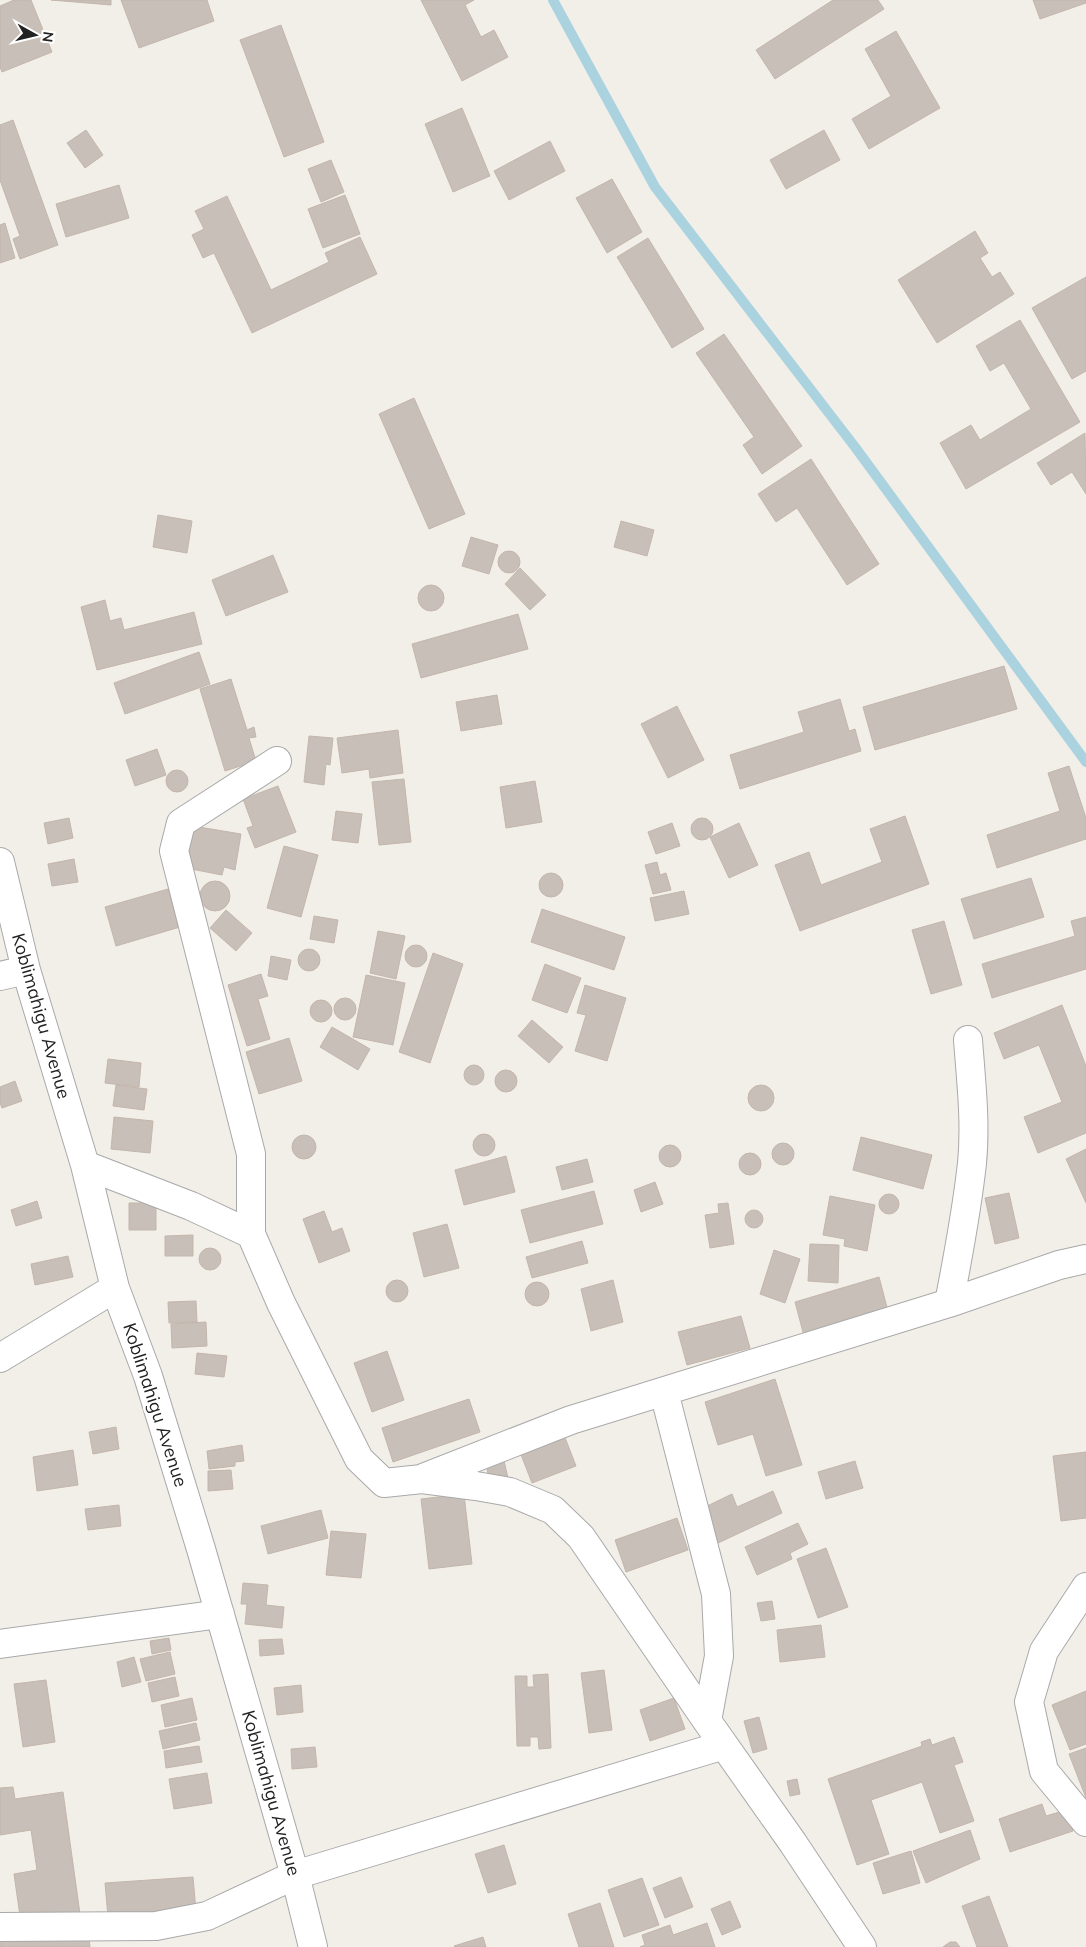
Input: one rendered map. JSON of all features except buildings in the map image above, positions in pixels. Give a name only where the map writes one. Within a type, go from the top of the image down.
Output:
[{"type":"street","points":[[277,761],[181,823],[174,851],[250,1154],[251,1234],[281,1303],[359,1459],[384,1483],[422,1479],[510,1492],[553,1510],[581,1537],[793,1843],[862,1947]]},
{"type":"street","name":"Koblimahigu Avenue","points":[[0,862],[13,973],[85,1165],[115,1288],[148,1376],[220,1614],[295,1875],[313,1947]]},
{"type":"street","points":[[948,1303],[955,1271],[972,1162],[972,1093],[968,1040]]},
{"type":"street","points":[[85,1165],[191,1206],[251,1234]]},
{"type":"street","points":[[422,1479],[571,1420],[1086,1259]]},
{"type":"street","points":[[0,1358],[115,1288]]},
{"type":"street","points":[[664,1392],[716,1594],[719,1656],[707,1721]]},
{"type":"street","points":[[1086,1588],[1044,1651],[1029,1702],[1044,1771],[1086,1822]]},
{"type":"street","points":[[0,1644],[220,1614]]},
{"type":"street","points":[[0,1927],[156,1926],[207,1916],[295,1875],[724,1745]]},
{"type":"waterway","points":[[553,0],[655,187],[855,447],[1086,762]]}]
